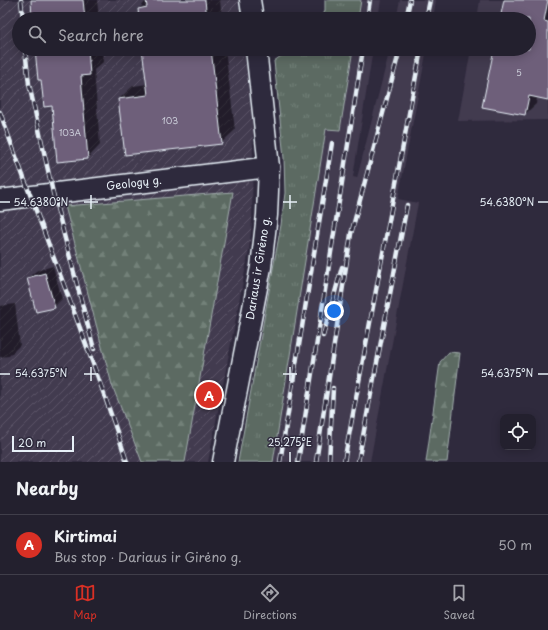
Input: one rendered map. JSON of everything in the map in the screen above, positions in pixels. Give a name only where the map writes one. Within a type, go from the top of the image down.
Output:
[{"type":"street","points":[[250,0],[251,12]]},
{"type":"street","name":"Dariaus ir Girėno g.","points":[[223,462],[261,267],[267,216],[269,168],[257,56]]},
{"type":"street","name":"Geologų g.","points":[[0,200],[269,168]]},
{"type":"shaded area","points":[[0,0],[238,0],[239,12],[12,12],[12,56],[245,56],[253,131],[252,221],[249,250],[208,462],[0,462]]},
{"type":"shaded area","points":[[361,0],[381,0],[379,12],[359,12]]},
{"type":"shaded area","points":[[400,0],[436,0],[434,12],[397,12]]},
{"type":"shaded area","points":[[480,0],[548,0],[548,120],[458,121],[470,56],[536,56],[536,12],[478,12]]},
{"type":"shaded area","points":[[352,56],[372,56],[353,177],[357,178],[388,56],[426,56],[398,199],[418,203],[370,462],[273,462],[326,128],[340,130]]},
{"type":"green space","points":[[325,0],[361,0],[359,12],[325,11]]},
{"type":"green space","points":[[281,56],[352,56],[340,130],[326,129],[273,462],[238,462],[281,225],[285,193],[284,158],[274,61]]},
{"type":"green space","points":[[233,192],[185,462],[142,462],[112,385],[65,206]]},
{"type":"green space","points":[[449,352],[460,353],[447,462],[426,462],[440,362]]},
{"type":"building","points":[[31,0],[83,0],[84,12],[32,12]]},
{"type":"building","points":[[146,0],[205,0],[206,12],[138,12],[138,9],[147,7]]},
{"type":"building","points":[[504,0],[548,0],[544,21],[548,22],[548,100],[529,96],[525,115],[482,107],[493,56],[536,56],[536,12],[501,12]]},
{"type":"building","points":[[36,56],[89,56],[90,75],[81,76],[88,159],[57,162],[52,106],[44,107],[41,80],[38,80]]},
{"type":"building","points":[[143,56],[212,56],[222,144],[125,155],[118,99],[148,95]]},
{"type":"building","points":[[45,273],[55,308],[36,312],[27,278]]},
{"type":"railway","points":[[21,0],[22,12]]},
{"type":"railway","points":[[368,12],[370,0]]},
{"type":"railway","points":[[407,12],[410,0]]},
{"type":"railway","points":[[427,12],[430,0]]},
{"type":"railway","points":[[26,56],[29,84],[53,193],[94,349]]},
{"type":"railway","points":[[298,462],[362,56]]},
{"type":"railway","points":[[316,462],[351,234],[398,56]]},
{"type":"railway","points":[[344,462],[420,56]]},
{"type":"railway","points":[[0,112],[97,374],[127,462]]},
{"type":"railway","points":[[280,462],[332,143]]},
{"type":"railway","points":[[358,462],[407,205]]},
{"type":"railway","points":[[323,336],[342,267]]},
{"type":"railway","points":[[329,462],[333,388]]},
{"type":"place","name":"Kirtimai","points":[[209,395]]}]
